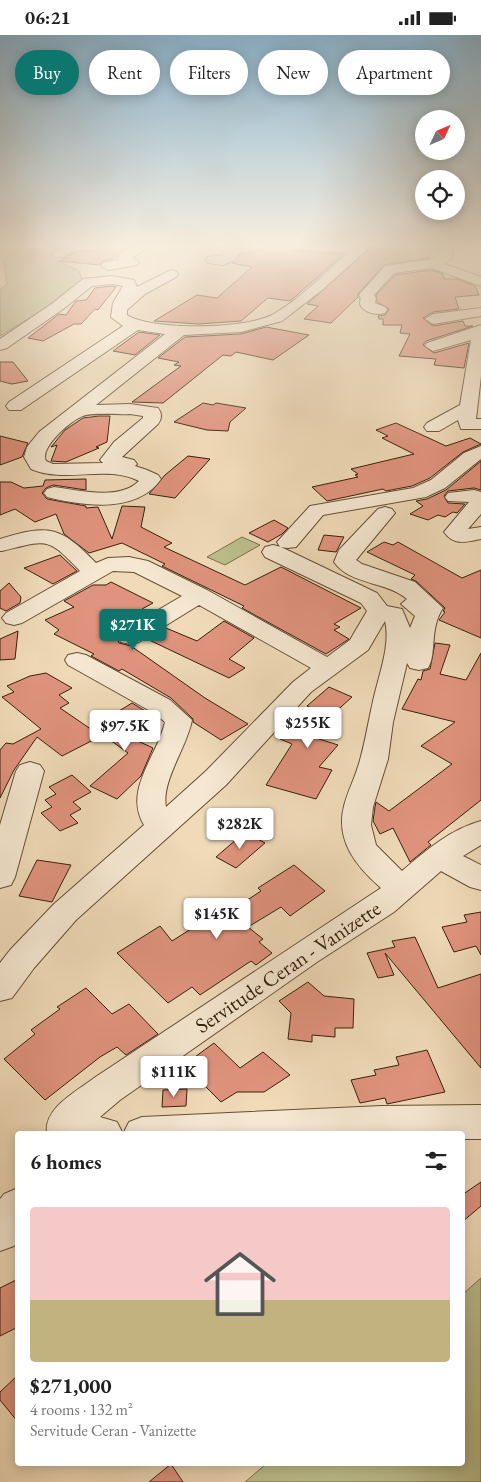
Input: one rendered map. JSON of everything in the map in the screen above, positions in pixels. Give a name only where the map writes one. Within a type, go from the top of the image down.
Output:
[{"type":"street","points":[[1,345],[48,313]]},
{"type":"street","points":[[119,313],[119,317],[125,323],[134,326],[177,331],[276,318]]},
{"type":"street","points":[[253,313],[276,318]]},
{"type":"street","points":[[244,344],[272,324],[283,313]]},
{"type":"street","points":[[433,319],[472,313]]},
{"type":"street","points":[[15,406],[134,326]]},
{"type":"street","points":[[54,493],[128,497],[138,492],[151,479],[144,474],[111,469],[69,471],[50,469],[38,465],[34,457],[36,447],[177,331]]},
{"type":"street","points":[[433,346],[481,331],[467,408],[467,425],[469,427],[481,424]]},
{"type":"street","points":[[433,427],[467,408]]},
{"type":"street","points":[[78,411],[130,409],[152,412],[152,420],[121,446],[110,460],[127,464]]},
{"type":"street","points":[[374,605],[281,547],[317,511],[405,497],[419,493],[438,484],[471,457],[481,452]]},
{"type":"street","points":[[455,497],[474,496],[481,500],[455,533],[462,537],[481,533]]},
{"type":"street","points":[[385,513],[347,555],[345,562],[354,569],[407,587],[431,608],[421,630],[419,663]]},
{"type":"street","points":[[2,545],[39,536],[54,536],[61,540],[92,572]]},
{"type":"street","points":[[14,618],[92,572],[108,565],[140,566],[199,595],[328,668]]},
{"type":"street","points":[[130,637],[199,595]]},
{"type":"street","points":[[0,988],[22,959],[65,912],[216,779],[302,687],[359,645],[374,605],[391,595],[407,601],[427,614]]},
{"type":"street","name":"Servitude Ceran - Vanizette","points":[[374,605],[394,615],[398,621],[397,645],[380,721],[374,763],[360,800],[356,819],[357,834],[371,859],[403,889]]},
{"type":"street","points":[[77,660],[162,706],[179,720],[178,732],[163,763],[150,797],[152,817],[161,828]]},
{"type":"street","points":[[0,877],[30,771]]},
{"type":"street","name":"Servitude Ceran - Vanizette","points":[[65,1131],[66,1122],[107,1089],[403,889],[439,856],[481,831]]},
{"type":"street","points":[[439,856],[481,879]]},
{"type":"street","points":[[210,1131],[392,1123],[481,1122]]},
{"type":"street","points":[[0,1232],[15,1211]]},
{"type":"green space","points":[[0,313],[39,313],[0,336]]},
{"type":"green space","points":[[242,537],[260,545],[225,565],[207,557]]},
{"type":"green space","points":[[481,1278],[481,1482],[245,1482],[264,1466],[465,1466],[465,1292]]},
{"type":"building","points":[[68,313],[92,313],[81,324],[74,324],[43,341],[28,338],[59,314],[66,315]]},
{"type":"building","points":[[168,313],[251,313],[241,321],[199,324],[154,321]]},
{"type":"building","points":[[311,313],[342,313],[331,323],[304,319]]},
{"type":"building","points":[[387,313],[432,313],[423,318],[433,326],[463,321],[465,326],[473,326],[426,341],[423,345],[434,353],[469,343],[464,368],[434,365],[436,359],[399,356],[410,334],[400,333],[402,325],[383,325],[383,319],[379,319],[378,316],[385,315]]},
{"type":"building","points":[[266,327],[309,335],[273,360],[236,352],[231,356],[223,355],[163,403],[132,402],[181,366],[174,365],[179,362],[158,358],[185,337],[241,334]]},
{"type":"building","points":[[139,332],[160,335],[135,355],[113,351]]},
{"type":"building","points":[[0,362],[13,362],[28,381],[12,384],[0,381]]},
{"type":"building","points":[[203,403],[213,405],[216,403],[246,408],[230,422],[228,431],[207,430],[174,422]]},
{"type":"building","points":[[110,416],[107,442],[96,447],[99,448],[66,462],[51,461],[57,445],[51,447],[65,430],[83,418]]},
{"type":"building","points":[[396,423],[446,446],[470,438],[481,444],[463,452],[430,478],[412,486],[386,491],[383,489],[327,501],[312,487],[358,477],[355,475],[358,474],[351,469],[414,454],[382,438],[388,436],[376,430]]},
{"type":"building","points":[[0,436],[28,443],[22,457],[0,465]]},
{"type":"building","points":[[188,456],[210,459],[175,498],[149,494],[165,475]]},
{"type":"building","points":[[481,461],[481,490],[474,488],[448,491],[444,496],[448,503],[465,504],[457,513],[453,512],[445,517],[438,515],[428,520],[410,514],[423,506],[416,501],[427,499],[446,490]]},
{"type":"building","points":[[86,479],[86,490],[53,485],[46,488],[42,493],[47,499],[86,506],[86,508],[98,507],[112,539],[122,506],[145,507],[141,527],[172,543],[164,547],[245,585],[281,567],[361,608],[334,624],[340,627],[334,630],[349,639],[326,654],[242,608],[244,606],[162,566],[165,564],[122,543],[89,553],[64,534],[56,514],[35,522],[15,509],[0,515],[0,482],[11,482],[24,488],[43,486],[45,480]]},
{"type":"building","points":[[274,520],[288,528],[268,542],[249,533]]},
{"type":"building","points":[[324,535],[344,537],[336,552],[318,550]]},
{"type":"building","points":[[384,542],[393,545],[398,542],[462,578],[481,570],[481,638],[439,620],[445,612],[443,611],[445,608],[416,581],[411,579],[415,575],[367,552]]},
{"type":"building","points":[[60,555],[77,571],[53,584],[24,568]]},
{"type":"building","points":[[111,582],[153,603],[142,609],[147,612],[140,616],[143,617],[119,631],[116,636],[119,643],[131,646],[205,698],[248,724],[221,740],[193,722],[193,719],[171,698],[122,669],[119,671],[91,656],[94,654],[54,634],[59,630],[45,620],[74,607],[64,601],[93,585],[106,585]]},
{"type":"building","points":[[9,583],[21,597],[20,603],[6,611],[0,608],[0,591]]},
{"type":"building","points":[[224,621],[254,638],[229,659],[245,668],[229,678],[147,639],[166,628],[197,641]]},
{"type":"building","points":[[18,631],[15,659],[0,660],[0,639]]},
{"type":"building","points":[[435,643],[450,645],[440,674],[466,680],[481,653],[481,800],[428,842],[431,845],[410,862],[393,828],[380,834],[373,821],[376,802],[389,811],[452,764],[421,746],[455,722],[402,709],[418,679],[421,680],[423,671],[430,669]]},
{"type":"building","points":[[46,673],[72,688],[59,695],[69,703],[60,708],[101,736],[62,756],[37,737],[14,770],[0,798],[0,750],[6,743],[13,744],[41,729],[2,697],[14,692],[7,686],[30,676]]},
{"type":"building","points":[[329,687],[352,697],[331,716],[313,737],[338,745],[319,767],[332,770],[316,799],[266,785],[292,744],[280,739],[311,708],[307,706]]},
{"type":"building","points":[[132,703],[155,717],[125,735],[153,748],[141,776],[117,799],[90,786],[128,753],[95,729],[99,722],[104,725],[123,714],[119,711]]},
{"type":"building","points":[[72,775],[91,792],[73,802],[81,809],[70,815],[78,823],[60,831],[41,813],[52,807],[45,800],[56,794],[49,787]]},
{"type":"building","points":[[245,832],[265,843],[236,868],[216,857]]},
{"type":"building","points":[[37,860],[71,865],[52,902],[19,896]]},
{"type":"building","points":[[294,865],[325,891],[290,916],[281,907],[248,927],[263,939],[259,942],[272,953],[256,965],[251,961],[200,995],[192,987],[168,1003],[117,953],[160,926],[172,941],[221,910],[226,914],[261,891],[258,888]]},
{"type":"building","points":[[481,912],[481,955],[476,946],[454,952],[442,927],[467,922],[464,915]]},
{"type":"building","points":[[415,937],[438,988],[481,974],[481,1068],[385,953],[394,975],[378,978],[367,953],[395,947],[392,941]]},
{"type":"building","points":[[308,982],[324,996],[354,999],[353,1028],[335,1028],[335,1037],[312,1035],[312,1042],[288,1039],[291,1013],[279,1001]]},
{"type":"building","points":[[86,988],[112,1014],[129,1004],[158,1034],[126,1055],[117,1047],[100,1057],[45,1100],[4,1059],[35,1034],[31,1030],[60,1009],[57,1007]]},
{"type":"building","points":[[214,1043],[240,1068],[263,1052],[290,1075],[264,1092],[237,1092],[221,1102],[184,1065]]},
{"type":"building","points":[[427,1050],[445,1092],[387,1104],[385,1098],[360,1103],[351,1080],[376,1075],[374,1070],[399,1065],[396,1057]]},
{"type":"building","points":[[187,1089],[186,1106],[162,1107],[163,1090]]},
{"type":"building","points":[[481,1182],[481,1206],[465,1219],[465,1193]]},
{"type":"building","points":[[15,1280],[15,1328],[0,1336],[0,1288]]},
{"type":"building","points":[[15,1378],[15,1418],[0,1400],[0,1392]]},
{"type":"building","points":[[169,1466],[172,1466],[183,1482],[149,1482]]}]
